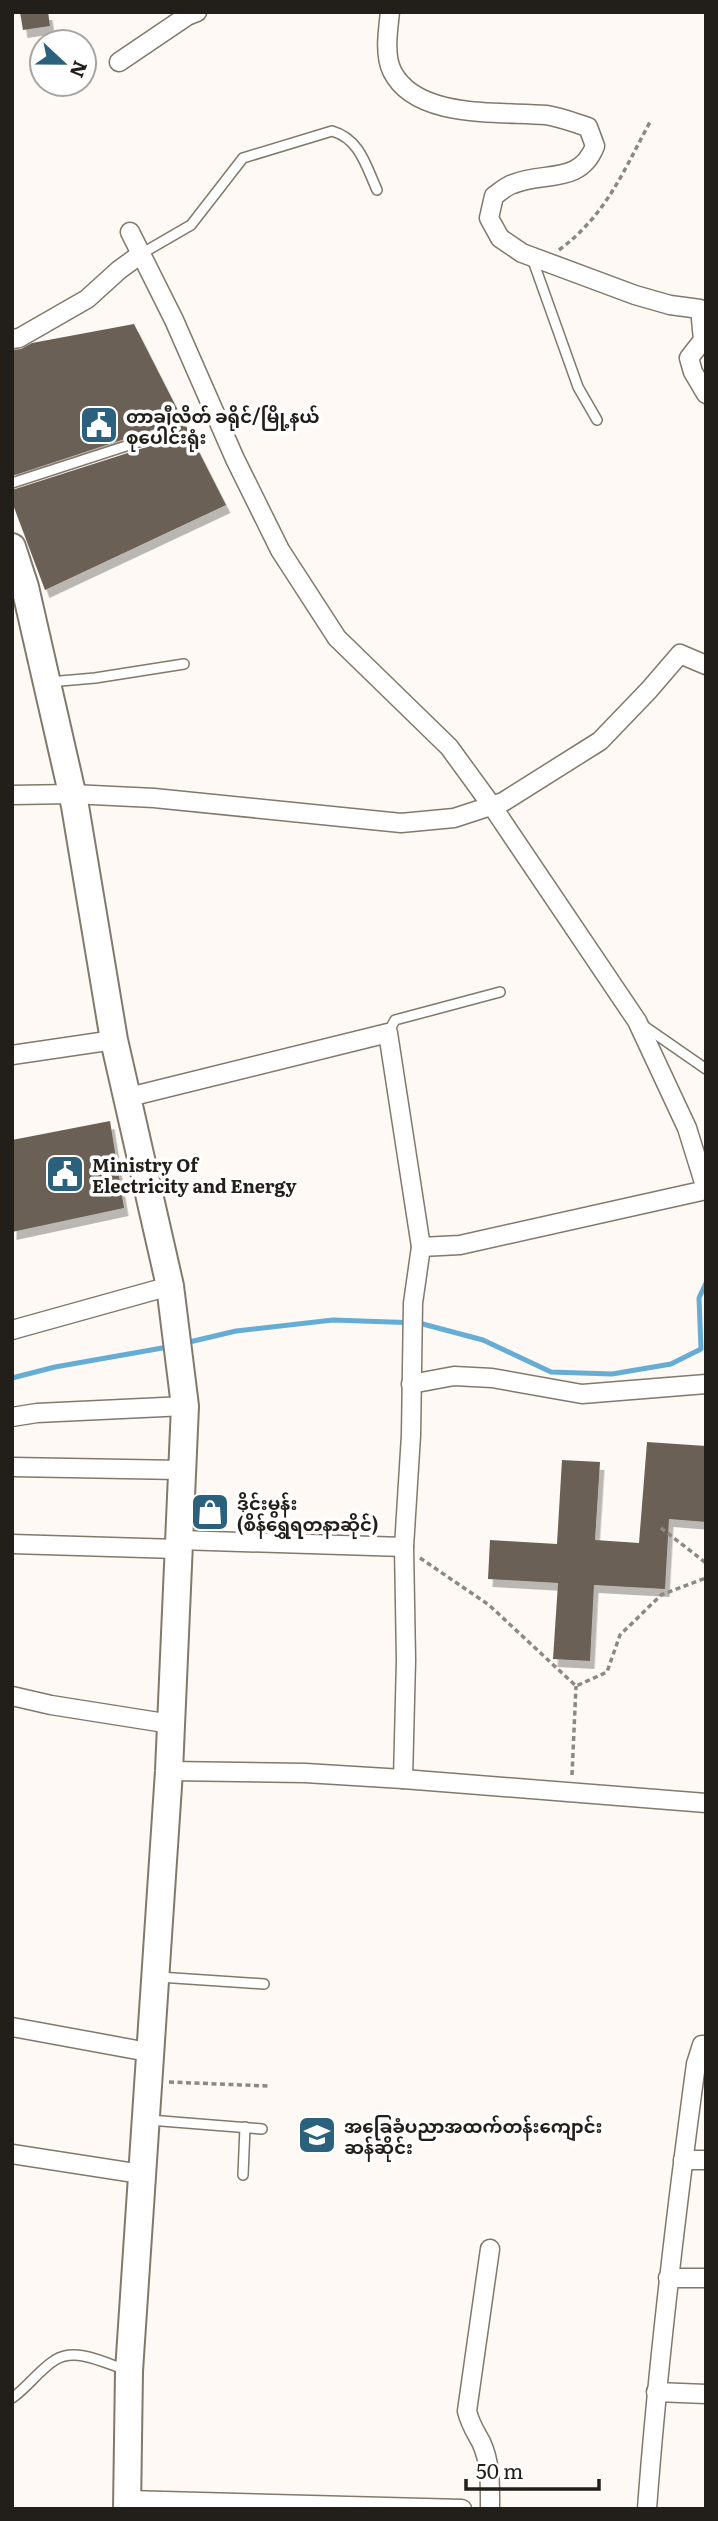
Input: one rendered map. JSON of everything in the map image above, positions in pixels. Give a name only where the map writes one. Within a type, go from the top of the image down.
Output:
[{"type":"main road","points":[[12,547],[25,587],[72,794],[125,1098],[170,1286],[185,1406],[169,1771],[128,2371],[127,2504]]},
{"type":"street","points":[[119,62],[197,12]]},
{"type":"street","points":[[390,12],[388,44],[391,69],[402,86],[422,100],[455,110],[550,116],[588,127],[595,146],[589,160],[572,172],[513,184],[494,196],[489,218],[500,238],[531,256],[635,295],[670,305],[703,307],[703,340],[689,358],[693,372],[706,394]]},
{"type":"street","points":[[131,232],[174,320],[235,459],[287,561],[337,638],[449,747],[637,1021],[687,1128],[706,1190],[460,1245],[421,1247]]},
{"type":"street","points":[[12,339],[19,338],[87,299],[141,254]]},
{"type":"street","points":[[12,795],[72,794],[154,798],[401,822],[454,818],[503,802],[600,741],[680,654],[706,665]]},
{"type":"street","points":[[125,1098],[388,1032],[421,1247],[413,1303],[411,1434],[404,1547],[406,1660],[403,1779]]},
{"type":"street","points":[[12,1055],[114,1040]]},
{"type":"street","points":[[12,1330],[170,1286]]},
{"type":"street","points":[[411,1384],[454,1376],[492,1377],[582,1394],[706,1384]]},
{"type":"street","points":[[12,1417],[37,1413],[185,1406]]},
{"type":"street","points":[[12,1467],[181,1470]]},
{"type":"street","points":[[12,1544],[404,1547]]},
{"type":"street","points":[[12,1696],[170,1724]]},
{"type":"street","points":[[169,1771],[305,1773],[706,1803]]},
{"type":"street","points":[[12,2027],[148,2052]]},
{"type":"street","points":[[647,2509],[656,2392],[683,2160],[696,2064],[702,2046],[706,2045]]},
{"type":"street","points":[[12,2154],[141,2174]]},
{"type":"street","points":[[683,2160],[706,2160]]},
{"type":"street","points":[[489,2249],[467,2411],[470,2427],[481,2442],[489,2468],[490,2509]]},
{"type":"street","points":[[668,2278],[706,2278]]},
{"type":"street","points":[[656,2392],[706,2394]]},
{"type":"street","points":[[127,2504],[462,2509]]},
{"type":"lane","points":[[141,254],[191,225],[243,158],[332,131],[344,134],[356,144],[377,190]]},
{"type":"lane","points":[[531,256],[579,387],[597,420]]},
{"type":"lane","points":[[12,483],[157,436]]},
{"type":"lane","points":[[47,682],[95,678],[184,664]]},
{"type":"lane","points":[[388,1032],[395,1020],[500,992]]},
{"type":"lane","points":[[637,1021],[706,1069]]},
{"type":"lane","points":[[154,1977],[264,1984]]},
{"type":"lane","points":[[144,2119],[262,2129]]},
{"type":"lane","points":[[243,2175],[245,2127]]},
{"type":"lane","points":[[12,2398],[55,2360],[68,2356],[80,2355],[128,2371]]},
{"type":"path","points":[[531,256],[557,251],[577,236],[599,212],[606,204],[650,122]]},
{"type":"path","points":[[661,1528],[706,1563]]},
{"type":"path","points":[[404,1547],[489,1605],[576,1686],[571,1793]]},
{"type":"path","points":[[576,1686],[607,1672],[620,1635],[661,1595],[706,1578]]},
{"type":"path","points":[[146,2081],[268,2086]]},
{"type":"building","points":[[20,12],[48,12],[50,26],[23,30]]},
{"type":"building","name":"တာချီလိတ် ခရိုင်/မြို့နယ် စုပေါင်းရုံး","points":[[134,324],[226,505],[45,590],[12,502],[12,490],[159,443],[164,435],[161,430],[155,429],[12,476],[12,350],[32,343]]},
{"type":"building","name":"Ministry Of Electricity and Energy","points":[[110,1121],[124,1208],[12,1232],[12,1140]]},
{"type":"building","points":[[647,1442],[706,1446],[706,1522],[669,1519],[665,1589],[594,1585],[590,1661],[553,1659],[558,1583],[488,1579],[490,1540],[557,1544],[562,1460],[600,1462],[595,1540],[639,1543]]},
{"type":"waterway","points":[[185,1343],[236,1331],[333,1320],[419,1323],[483,1340],[551,1372],[612,1374],[671,1364],[701,1349],[699,1298],[706,1283]]},
{"type":"waterway","points":[[12,1378],[55,1367],[168,1347]]},
{"type":"place","name":"တာချီလိတ် ခရိုင်/မြို့နယ် စုပေါင်းရုံး","points":[[99,425]]},
{"type":"place","name":"Ministry Of Electricity and Energy","points":[[65,1174]]},
{"type":"place","name":"ဒိုင်းမွန်း (စိန်ရွှေရတနာဆိုင်)","points":[[210,1512]]},
{"type":"place","name":"အခြေခံပညာအထက်တန်းကျောင်း ဆန်ဆိုင်း","points":[[317,2135]]}]
